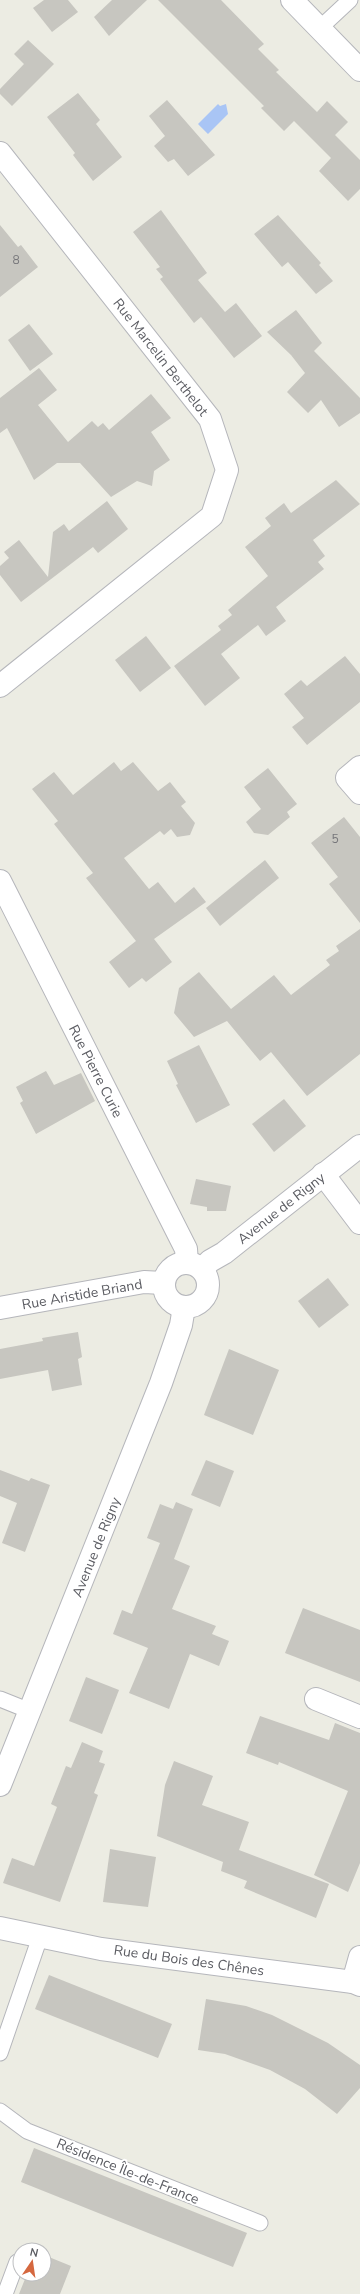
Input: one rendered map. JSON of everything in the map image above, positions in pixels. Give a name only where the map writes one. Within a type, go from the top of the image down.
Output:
[{"type":"street","points":[[292,0],[360,70]]},
{"type":"street","name":"Rue Marcelin Berthelot","points":[[0,153],[210,419],[227,470],[212,516],[0,686]]},
{"type":"street","points":[[360,768],[347,778],[360,793]]},
{"type":"street","name":"Rue Pierre Curie","points":[[0,881],[195,1266]]},
{"type":"street","name":"Avenue de Rigny","points":[[195,1266],[210,1261],[224,1252],[360,1146]]},
{"type":"street","points":[[323,1174],[360,1223]]},
{"type":"street","points":[[195,1266],[207,1277],[209,1286],[206,1295],[200,1302],[193,1306],[184,1307],[175,1305],[168,1299],[163,1283],[166,1274],[171,1267],[195,1266]]},
{"type":"street","name":"Rue Aristide Briand","points":[[0,1308],[144,1282],[163,1283]]},
{"type":"street","name":"Avenue de Rigny","points":[[0,1785],[161,1383],[181,1325],[184,1307]]},
{"type":"street","points":[[316,1699],[360,1717]]},
{"type":"street","name":"Rue du Bois des Chênes","points":[[0,1928],[101,1949],[357,1984],[360,1957]]},
{"type":"lane","points":[[320,28],[350,0]]},
{"type":"lane","points":[[0,1699],[30,1711]]},
{"type":"lane","points":[[0,2053],[40,1937]]},
{"type":"lane","name":"Résidence Île-de-France","points":[[0,2111],[27,2131],[260,2223]]},
{"type":"lane","points":[[5,2294],[12,2275]]},
{"type":"water","points":[[218,104],[220,106],[226,104],[228,114],[208,134],[198,124]]},
{"type":"building","points":[[44,0],[68,0],[78,12],[52,32],[33,8]]},
{"type":"building","points":[[112,0],[147,0],[109,36],[94,17]]},
{"type":"building","points":[[158,0],[221,0],[264,44],[258,49],[279,70],[276,72],[317,112],[327,101],[348,122],[335,135],[360,160],[360,189],[348,201],[319,171],[331,158],[294,121],[284,131],[261,108],[264,106]]},
{"type":"building","points":[[28,40],[54,64],[12,106],[0,94],[0,89],[24,64],[14,54]]},
{"type":"building","points":[[78,93],[100,120],[96,124],[122,157],[93,181],[73,155],[75,153],[47,117]]},
{"type":"building","points":[[167,100],[215,155],[188,176],[174,159],[168,162],[154,146],[165,136],[149,116]]},
{"type":"building","points":[[161,210],[207,273],[198,280],[225,312],[236,303],[262,336],[234,358],[201,317],[194,323],[160,279],[163,277],[156,269],[160,267],[133,232]]},
{"type":"building","points":[[278,215],[321,263],[319,265],[333,281],[316,294],[288,262],[282,267],[254,234]]},
{"type":"building","points":[[0,225],[18,247],[21,245],[38,267],[0,297]]},
{"type":"building","points":[[296,310],[322,343],[314,351],[360,398],[360,413],[339,427],[321,400],[308,413],[287,392],[305,373],[291,355],[267,332]]},
{"type":"building","points":[[29,324],[53,354],[30,371],[8,340]]},
{"type":"building","points":[[39,368],[57,390],[38,405],[68,442],[92,421],[98,427],[103,423],[109,430],[151,394],[171,418],[151,432],[170,460],[154,471],[152,486],[137,481],[111,497],[80,463],[57,463],[34,480],[7,428],[0,433],[0,398]]},
{"type":"building","points":[[336,480],[360,504],[313,540],[325,556],[318,562],[324,569],[276,607],[286,621],[266,636],[258,625],[221,654],[240,678],[205,706],[174,666],[221,630],[218,626],[232,615],[228,610],[268,576],[245,547],[271,526],[265,518],[284,503],[291,513]]},
{"type":"building","points":[[107,501],[128,529],[98,553],[93,547],[21,602],[0,575],[0,566],[9,558],[4,552],[19,540],[48,577],[53,532],[64,524],[69,531]]},
{"type":"building","points":[[146,636],[171,668],[140,692],[115,660]]},
{"type":"building","points":[[345,656],[360,674],[360,702],[307,745],[292,727],[304,718],[284,694],[301,680],[307,686]]},
{"type":"building","points":[[114,762],[121,771],[133,762],[158,791],[170,782],[186,802],[181,806],[195,823],[190,835],[177,837],[171,829],[164,835],[160,831],[124,858],[149,889],[158,882],[175,903],[194,887],[206,902],[154,939],[172,962],[146,982],[142,978],[129,988],[109,962],[136,941],[86,878],[93,873],[54,824],[58,821],[32,789],[54,772],[73,795]]},
{"type":"building","points":[[268,768],[297,804],[287,812],[290,817],[268,835],[254,833],[246,822],[261,809],[244,787]]},
{"type":"building","points":[[344,817],[360,837],[360,923],[329,884],[338,877],[311,843]]},
{"type":"building","points":[[265,860],[279,878],[220,926],[206,908]]},
{"type":"building","points":[[360,929],[360,1054],[307,1096],[271,1052],[260,1061],[227,1021],[194,1037],[174,1013],[179,988],[199,972],[231,1009],[274,975],[291,995],[330,965],[326,960],[339,951],[336,946]]},
{"type":"building","points":[[199,1045],[230,1105],[196,1123],[176,1085],[178,1084],[167,1061]]},
{"type":"building","points":[[46,1071],[54,1085],[81,1073],[95,1101],[36,1134],[20,1103],[23,1101],[16,1087]]},
{"type":"building","points":[[284,1099],[306,1126],[274,1152],[252,1124]]},
{"type":"building","points":[[196,1179],[231,1186],[226,1211],[207,1211],[207,1207],[190,1204]]},
{"type":"building","points":[[328,1278],[349,1305],[319,1328],[298,1301]]},
{"type":"building","points":[[78,1332],[82,1357],[78,1359],[82,1385],[52,1391],[48,1370],[0,1379],[0,1349],[43,1341],[42,1338]]},
{"type":"building","points":[[229,1349],[279,1370],[253,1435],[204,1415]]},
{"type":"building","points":[[206,1460],[234,1471],[220,1507],[191,1495]]},
{"type":"building","points":[[0,1470],[29,1481],[31,1478],[50,1485],[25,1552],[2,1543],[17,1503],[0,1496]]},
{"type":"building","points":[[176,1502],[193,1509],[174,1559],[190,1566],[172,1609],[216,1626],[212,1634],[229,1641],[219,1666],[190,1654],[169,1709],[129,1693],[148,1648],[113,1634],[122,1610],[132,1614],[160,1543],[147,1538],[160,1504],[173,1509]]},
{"type":"building","points":[[303,1608],[360,1630],[360,1682],[285,1653]]},
{"type":"building","points":[[86,1677],[119,1690],[102,1734],[69,1721]]},
{"type":"building","points":[[260,1716],[329,1740],[335,1723],[360,1733],[360,1863],[348,1892],[314,1875],[348,1791],[279,1762],[278,1765],[246,1753]]},
{"type":"building","points":[[82,1742],[103,1751],[99,1762],[105,1764],[94,1793],[98,1795],[60,1902],[3,1883],[12,1858],[34,1866],[57,1807],[51,1804],[66,1766],[71,1768]]},
{"type":"building","points":[[174,1761],[213,1776],[202,1805],[249,1822],[239,1850],[329,1884],[316,1918],[244,1888],[247,1881],[221,1871],[223,1862],[157,1836],[165,1785]]},
{"type":"building","points":[[110,1849],[156,1857],[148,1907],[103,1902]]},
{"type":"building","points":[[49,1975],[172,2024],[158,2058],[35,2009]]},
{"type":"building","points":[[206,1999],[246,2006],[272,2015],[328,2043],[360,2065],[360,2088],[337,2114],[305,2089],[270,2070],[225,2054],[198,2050]]},
{"type":"building","points":[[34,2148],[247,2233],[233,2267],[21,2182]]},
{"type":"building","points":[[52,2258],[71,2266],[60,2294],[19,2294],[24,2282],[52,2282]]}]
